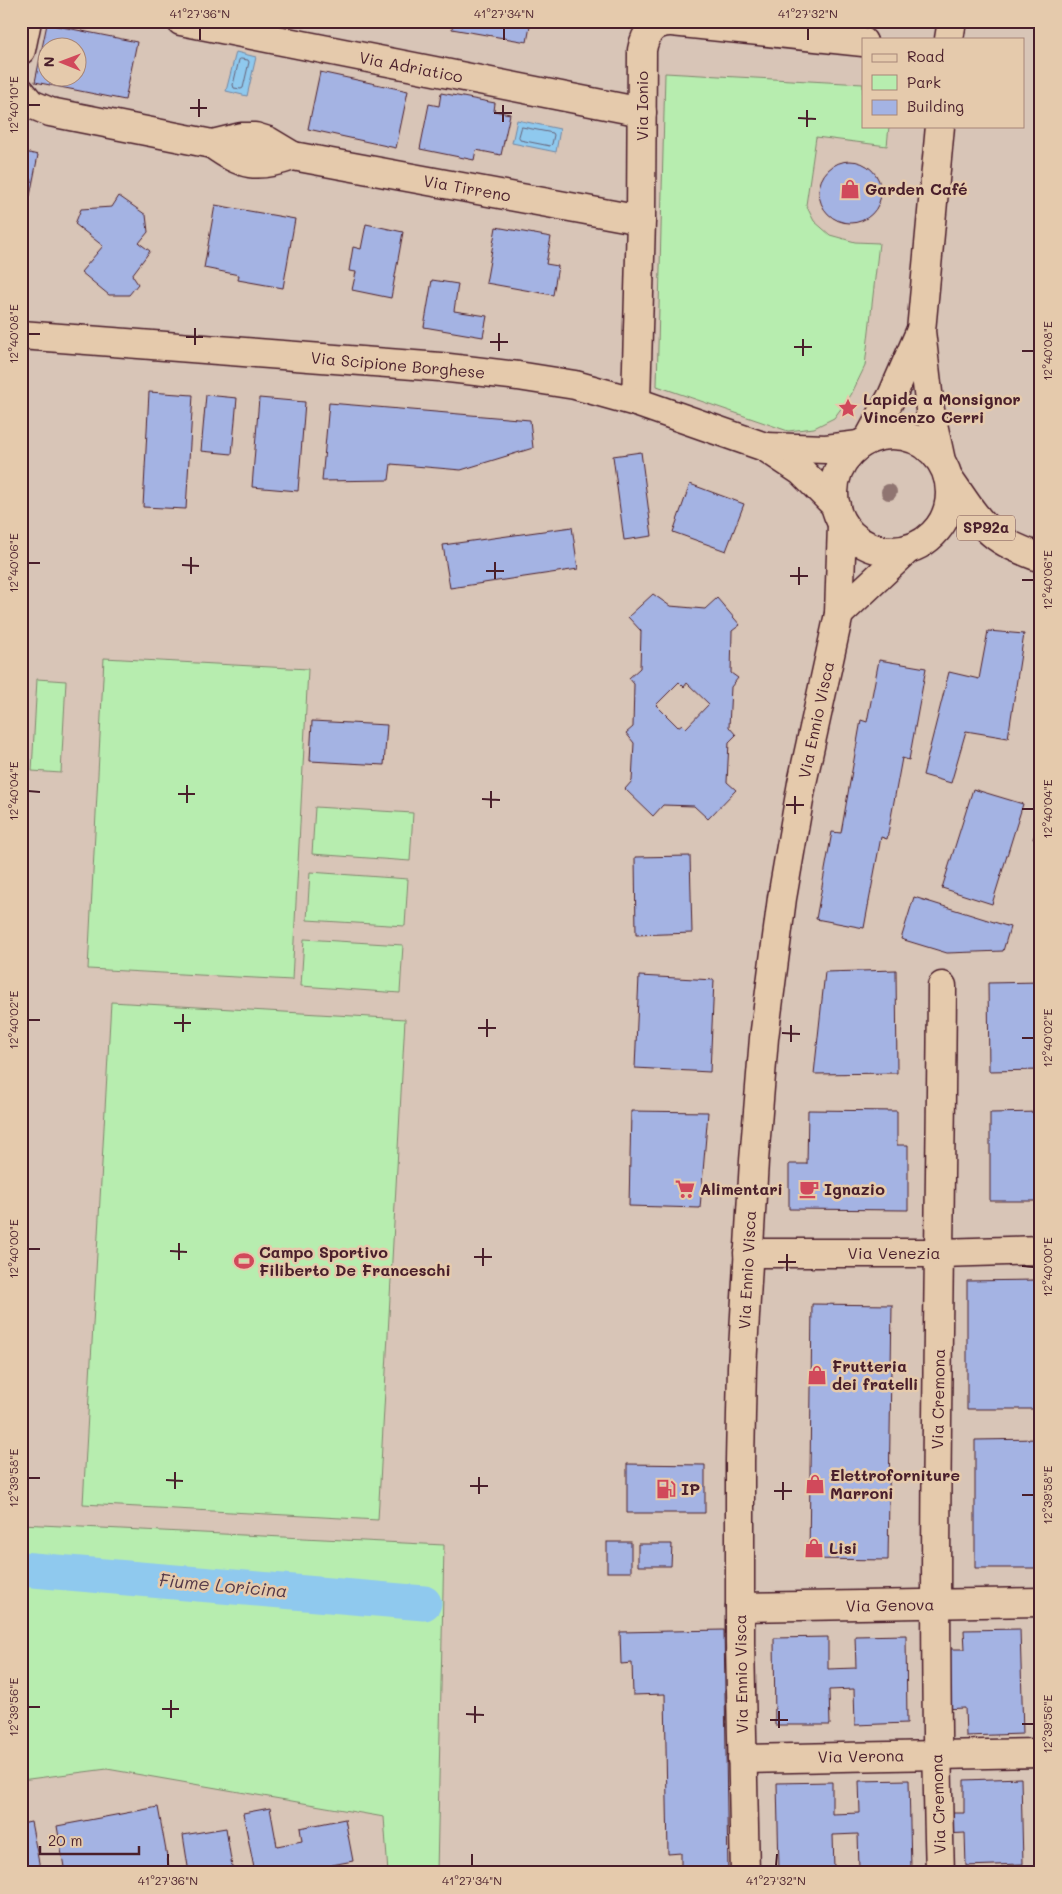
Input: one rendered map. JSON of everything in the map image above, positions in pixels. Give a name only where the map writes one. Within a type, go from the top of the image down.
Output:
[{"type":"street","points":[[21,50],[27,21]]},
{"type":"street","name":"Via Adriatico","points":[[180,21],[642,112]]},
{"type":"street","name":"Via Ionio","points":[[636,402],[643,41],[647,34],[657,24],[672,22],[862,42]]},
{"type":"street","name":"Via Tirreno","points":[[21,92],[31,104],[50,112],[212,144],[237,160],[250,164],[264,164],[293,156],[641,220]]},
{"type":"street","points":[[921,331],[892,396],[863,443],[848,455],[836,479],[834,493],[839,515],[852,536],[863,544],[878,550],[892,552],[906,550],[924,542],[938,530],[947,514],[951,496],[930,410],[921,331],[940,128]]},
{"type":"street","name":"Via Scipione Borghese","points":[[21,334],[480,371],[562,382],[596,389],[765,447],[801,471],[839,515]]},
{"type":"street","points":[[863,443],[890,435],[914,439],[925,444],[945,469]]},
{"type":"street","name":"Via Scipione Borghese","points":[[765,447],[826,449],[863,443]]},
{"type":"street","name":"SP92a","points":[[945,469],[971,510],[993,534],[1016,548],[1041,558]]},
{"type":"street","name":"Via Ennio Visca","points":[[745,1873],[740,1607],[741,1403],[748,1253],[760,1086],[782,898],[802,783],[839,614],[839,515]]},
{"type":"street","points":[[839,614],[906,550]]},
{"type":"street","name":"Via Cremona","points":[[940,1873],[936,1754],[935,1604],[942,986]]},
{"type":"street","name":"Via Venezia","points":[[748,1253],[940,1253],[1041,1250]]},
{"type":"street","name":"Via Genova","points":[[740,1607],[1041,1602]]},
{"type":"street","name":"Via Verona","points":[[742,1759],[1041,1753]]},
{"type":"green space","points":[[665,73],[862,84],[862,128],[889,128],[887,146],[816,137],[806,205],[814,221],[830,235],[855,242],[879,243],[865,366],[851,395],[834,418],[814,428],[788,431],[657,386]]},
{"type":"green space","points":[[104,658],[308,669],[292,980],[88,969]]},
{"type":"green space","points":[[37,679],[66,681],[61,773],[32,771]]},
{"type":"green space","points":[[315,807],[413,813],[410,861],[312,854]]},
{"type":"green space","points":[[310,872],[408,879],[405,926],[307,920]]},
{"type":"green space","points":[[304,939],[403,945],[400,993],[301,986]]},
{"type":"green space","name":"Campo Sportivo Filiberto De Franceschi","points":[[111,1002],[405,1019],[378,1520],[83,1504]]},
{"type":"green space","points":[[21,1524],[444,1545],[437,1873],[388,1873],[384,1817],[107,1769],[21,1780]]},
{"type":"water","points":[[236,52],[256,57],[247,96],[226,91]]},
{"type":"water","points":[[517,120],[560,129],[556,152],[512,143]]},
{"type":"building","points":[[401,21],[423,21],[422,26]]},
{"type":"building","points":[[453,21],[531,21],[527,42],[452,29]]},
{"type":"building","points":[[47,24],[137,42],[125,100],[65,88],[88,88],[88,38],[44,38]]},
{"type":"building","points":[[38,68],[38,83],[35,82]]},
{"type":"building","points":[[320,72],[408,91],[396,148],[308,129]]},
{"type":"building","points":[[441,93],[495,103],[494,111],[510,114],[501,155],[476,150],[474,160],[420,149],[429,104],[439,106]]},
{"type":"building","points":[[21,151],[38,155],[30,196],[21,194]]},
{"type":"building","name":"Garden Café","points":[[850,161],[862,163],[872,170],[879,180],[881,192],[879,204],[872,214],[862,221],[850,223],[838,221],[828,214],[821,204],[819,192],[821,180],[828,170],[838,163]]},
{"type":"building","points":[[119,196],[146,215],[148,232],[139,243],[150,251],[132,275],[138,284],[129,295],[109,295],[81,272],[103,246],[75,224],[81,209],[112,207]]},
{"type":"building","points":[[215,205],[295,219],[283,288],[238,280],[239,275],[204,268]]},
{"type":"building","points":[[366,224],[403,232],[391,298],[352,290],[356,272],[349,271],[353,247],[361,249]]},
{"type":"building","points":[[496,227],[551,237],[546,264],[558,266],[553,295],[486,283]]},
{"type":"building","points":[[432,280],[458,284],[454,311],[487,316],[483,337],[424,327]]},
{"type":"building","points":[[149,392],[193,395],[186,509],[143,507]]},
{"type":"building","points":[[206,395],[237,398],[232,454],[201,451]]},
{"type":"building","points":[[259,398],[305,402],[298,491],[252,487]]},
{"type":"building","points":[[329,403],[530,420],[533,448],[461,470],[391,464],[389,480],[322,481]]},
{"type":"building","points":[[641,452],[652,536],[624,540],[613,456]]},
{"type":"building","points":[[690,484],[744,504],[726,551],[673,532]]},
{"type":"building","points":[[572,527],[578,569],[450,588],[443,545]]},
{"type":"building","points":[[653,594],[670,606],[705,609],[717,598],[740,625],[732,631],[731,673],[738,678],[731,687],[729,727],[736,735],[729,742],[727,782],[736,790],[708,819],[694,806],[663,805],[653,816],[625,789],[632,781],[634,743],[626,733],[633,727],[634,684],[629,678],[640,668],[641,631],[628,617]],"holes":[[[679,682],[684,687],[687,683],[709,704],[686,728],[682,724],[678,727],[656,705]]]},
{"type":"building","points":[[988,631],[1024,634],[1008,738],[966,731],[951,783],[923,775],[949,672],[979,679]]},
{"type":"building","points":[[879,660],[926,668],[909,760],[902,758],[887,839],[881,837],[864,928],[816,919],[832,832],[841,833],[861,720],[867,722]]},
{"type":"building","points":[[312,721],[387,725],[384,765],[310,761]]},
{"type":"building","points":[[973,789],[1023,804],[992,904],[942,888]]},
{"type":"building","points":[[1041,819],[1041,841],[1033,839]]},
{"type":"building","points":[[690,856],[692,933],[636,935],[635,857]]},
{"type":"building","points":[[914,897],[1010,927],[1003,951],[947,953],[901,939]]},
{"type":"building","points":[[896,970],[897,1073],[814,1074],[825,972]]},
{"type":"building","points":[[639,976],[714,980],[710,1072],[635,1068]]},
{"type":"building","points":[[1041,982],[1041,1070],[989,1071],[988,983]]},
{"type":"building","points":[[808,1110],[897,1111],[897,1145],[908,1145],[908,1210],[789,1209],[789,1164],[807,1164]]},
{"type":"building","points":[[631,1111],[708,1112],[700,1208],[629,1206]]},
{"type":"building","points":[[1041,1112],[1041,1201],[990,1201],[990,1113]]},
{"type":"building","points":[[1037,1280],[1037,1409],[967,1409],[967,1281]]},
{"type":"building","points":[[812,1304],[892,1305],[888,1560],[809,1559]]},
{"type":"building","points":[[1041,1439],[1041,1568],[975,1568],[975,1440]]},
{"type":"building","name":"IP","points":[[627,1464],[705,1465],[705,1513],[627,1513]]},
{"type":"building","points":[[607,1542],[631,1542],[631,1572],[607,1572]]},
{"type":"building","points":[[638,1544],[672,1544],[671,1566],[638,1566]]},
{"type":"building","points":[[1020,1629],[1023,1734],[966,1736],[965,1708],[942,1709],[940,1649],[965,1649],[964,1630]]},
{"type":"building","points":[[724,1630],[728,1873],[681,1873],[681,1853],[668,1854],[665,1694],[633,1695],[632,1663],[621,1664],[620,1632]]},
{"type":"building","points":[[906,1635],[907,1723],[855,1725],[854,1689],[829,1690],[830,1725],[775,1725],[774,1638],[828,1637],[828,1669],[856,1668],[855,1636]]},
{"type":"building","points":[[1021,1778],[1023,1864],[966,1866],[965,1833],[945,1834],[945,1813],[964,1813],[964,1780]]},
{"type":"building","points":[[909,1780],[911,1868],[859,1869],[858,1834],[833,1835],[834,1869],[779,1870],[777,1783],[832,1782],[832,1814],[860,1813],[859,1781]]},
{"type":"building","points":[[158,1807],[170,1873],[65,1873],[57,1826]]},
{"type":"building","points":[[270,1808],[277,1846],[302,1841],[300,1828],[345,1819],[353,1861],[332,1865],[333,1873],[255,1873],[243,1813]]},
{"type":"building","points":[[31,1822],[41,1873],[21,1873],[21,1824]]},
{"type":"building","points":[[226,1828],[233,1873],[189,1873],[183,1835]]},
{"type":"waterway","name":"Fiume Loricina","points":[[21,1569],[424,1603]]},
{"type":"place","name":"Garden Café","points":[[850,189]]},
{"type":"place","name":"Lapide a Monsignor Vincenzo Cerri","points":[[848,408]]},
{"type":"place","name":"Alimentari","points":[[685,1189]]},
{"type":"place","name":"Ignazio","points":[[809,1189]]},
{"type":"place","name":"Campo Sportivo Filiberto De Franceschi","points":[[244,1261]]},
{"type":"place","name":"Frutteria dei fratelli","points":[[817,1375]]},
{"type":"place","name":"Elettroforniture Marroni","points":[[815,1484]]},
{"type":"place","name":"IP","points":[[666,1489]]},
{"type":"place","name":"Lisi","points":[[814,1548]]}]
